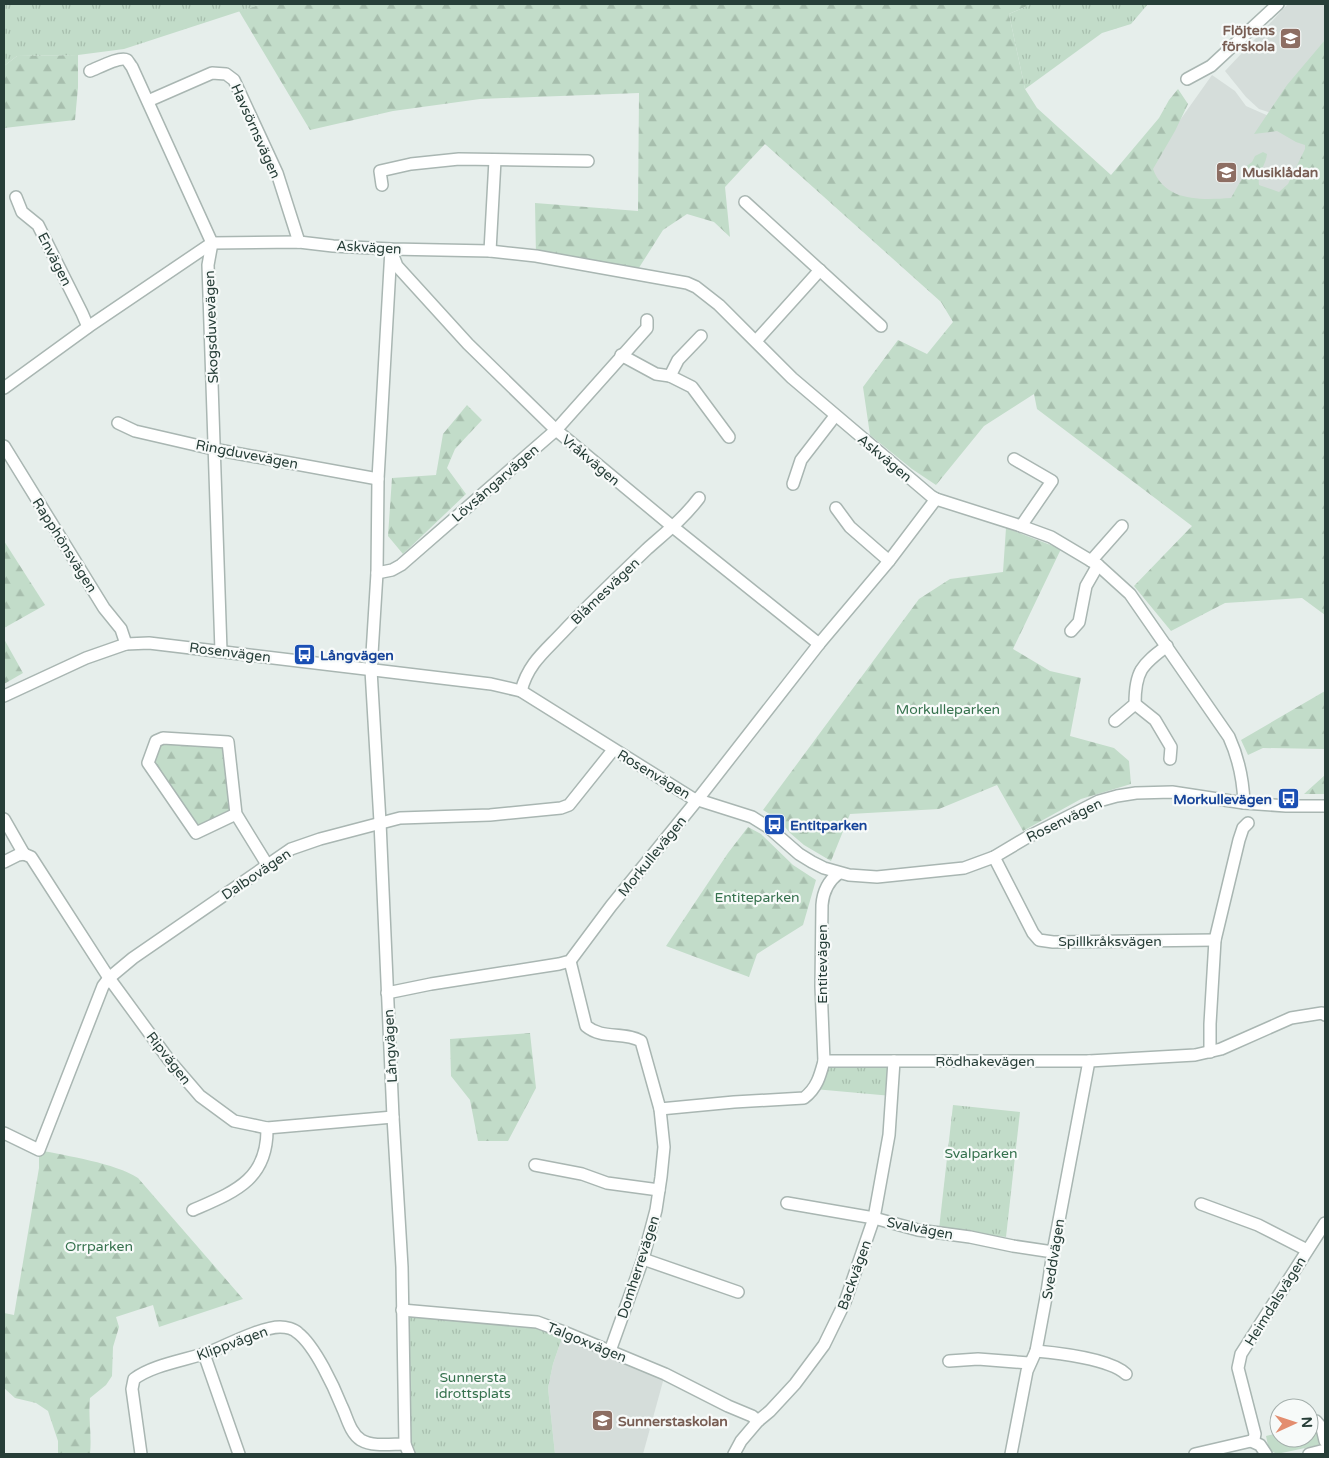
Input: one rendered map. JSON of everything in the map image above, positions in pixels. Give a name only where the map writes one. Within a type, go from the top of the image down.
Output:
[{"type":"street","points":[[1187,78],[1208,67],[1278,4]]},
{"type":"street","points":[[4,388],[88,327],[212,243],[128,61],[118,60],[90,71]]},
{"type":"street","name":"Havsörnsvägen","points":[[148,101],[212,73],[226,74],[234,80],[276,173],[299,242]]},
{"type":"street","points":[[382,185],[380,171],[411,164],[459,159],[588,161]]},
{"type":"street","points":[[490,250],[495,160]]},
{"type":"street","name":"Envägen","points":[[16,197],[22,212],[38,225],[88,327]]},
{"type":"street","points":[[745,202],[881,326]]},
{"type":"street","name":"Askvägen","points":[[212,243],[299,242],[391,249],[490,250],[536,256],[687,283],[696,287],[718,305],[792,378],[936,499]]},
{"type":"street","name":"Skogsduvevägen","points":[[212,243],[208,266],[221,651]]},
{"type":"street","name":"Vråkvägen","points":[[391,249],[397,266],[461,336],[556,430],[819,644]]},
{"type":"street","name":"Långvägen","points":[[391,249],[378,479],[377,573],[371,670],[402,1267],[407,1449]]},
{"type":"street","points":[[756,341],[820,270]]},
{"type":"street","name":"Lövsångarvägen","points":[[377,573],[392,570],[401,565],[556,430],[647,328],[647,320]]},
{"type":"street","points":[[670,376],[678,360],[701,336]]},
{"type":"street","points":[[621,355],[656,374],[670,376],[692,387],[729,437]]},
{"type":"street","points":[[793,484],[801,460],[835,416]]},
{"type":"street","name":"Ringduvevägen","points":[[118,423],[135,431],[213,449],[378,479]]},
{"type":"street","name":"Rapphönsvägen","points":[[4,446],[104,608],[121,629],[126,644]]},
{"type":"street","points":[[1014,459],[1052,481],[1021,526]]},
{"type":"street","name":"Blåmesvägen","points":[[521,691],[530,666],[589,604],[673,527],[699,498]]},
{"type":"street","points":[[936,499],[1051,537],[1095,563],[1130,594],[1229,737],[1238,756],[1244,803]]},
{"type":"street","name":"Morkullevägen","points":[[570,961],[611,906],[698,799],[819,644],[889,561],[936,499]]},
{"type":"street","points":[[836,508],[850,527],[889,561]]},
{"type":"street","points":[[1071,631],[1079,622],[1086,586],[1095,563],[1122,526]]},
{"type":"street","name":"Rosenvägen","points":[[4,696],[86,658],[126,644],[149,643],[491,684],[521,691],[692,798],[752,817],[768,827],[799,854],[824,868],[863,877],[964,868],[994,857],[1026,838],[1098,801],[1136,793],[1172,792],[1244,803],[1325,806]]},
{"type":"street","points":[[1115,721],[1135,704],[1138,673],[1151,658],[1167,646]]},
{"type":"street","points":[[1135,704],[1154,720],[1170,747],[1170,759]]},
{"type":"street","points":[[236,814],[196,833],[148,763],[156,741],[163,738],[228,742],[236,814],[268,866]]},
{"type":"street","name":"Dalbovägen","points":[[4,1132],[12,1138],[39,1150],[103,986],[109,978],[153,943],[291,849],[320,838],[400,818],[490,815],[561,808],[569,805],[613,750]]},
{"type":"street","name":"Ripvägen","points":[[4,820],[24,854],[31,857],[43,874],[109,978],[169,1060],[200,1096],[234,1120],[267,1128],[393,1117]]},
{"type":"street","points":[[1210,1052],[1215,940],[1238,840],[1243,828],[1248,823]]},
{"type":"street","points":[[4,862],[24,854]]},
{"type":"street","name":"Spillkråksvägen","points":[[994,857],[1033,933],[1039,940],[1053,942],[1215,940]]},
{"type":"street","name":"Entitevägen","points":[[824,1061],[821,986],[822,905],[823,894],[827,885],[839,873]]},
{"type":"street","points":[[387,993],[570,961]]},
{"type":"street","name":"Domherrevägen","points":[[570,961],[586,1026],[601,1034],[635,1038],[641,1041],[660,1109],[664,1147],[656,1210],[643,1259],[610,1351]]},
{"type":"street","name":"Rödhakevägen","points":[[824,1061],[1089,1062],[1195,1055],[1221,1049],[1291,1018],[1322,1013],[1325,1015]]},
{"type":"street","points":[[660,1109],[804,1098],[817,1085],[824,1061]]},
{"type":"street","name":"Backvägen","points":[[734,1454],[741,1441],[795,1384],[824,1345],[845,1302],[874,1218],[889,1135],[894,1061]]},
{"type":"street","name":"Sveddvägen","points":[[1011,1454],[1029,1363],[1036,1351],[1048,1292],[1053,1252],[1089,1062]]},
{"type":"street","points":[[193,1210],[228,1195],[246,1184],[262,1161],[267,1143],[267,1128]]},
{"type":"street","points":[[535,1165],[582,1174],[607,1183],[659,1190]]},
{"type":"street","name":"Svalvägen","points":[[787,1203],[874,1218],[918,1230],[1053,1252]]},
{"type":"street","points":[[1201,1204],[1258,1224],[1307,1250]]},
{"type":"street","name":"Heimdalsvägen","points":[[1251,1441],[1254,1439],[1255,1434],[1238,1368],[1241,1354],[1325,1223]]},
{"type":"street","points":[[643,1259],[738,1292]]},
{"type":"street","name":"Talgoxvägen","points":[[402,1310],[538,1322],[665,1374],[752,1416],[758,1421]]},
{"type":"street","name":"Klippvägen","points":[[141,1454],[132,1389],[134,1379],[144,1372],[204,1354],[280,1327],[296,1331],[312,1351],[333,1384],[351,1429],[358,1438],[366,1442],[407,1449]]},
{"type":"street","points":[[1036,1351],[1100,1362],[1126,1374]]},
{"type":"street","points":[[204,1354],[239,1454]]},
{"type":"street","points":[[949,1361],[978,1358],[1029,1363]]},
{"type":"street","points":[[1319,1424],[1325,1441]]},
{"type":"street","points":[[1195,1454],[1251,1441],[1260,1445],[1266,1454]]},
{"type":"street","points":[[1309,1454],[1325,1450]]},
{"type":"shaded area","name":"Flöjtens förskola","points":[[1288,4],[1325,4],[1325,130],[1259,109],[1246,97],[1225,71]]},
{"type":"shaded area","name":"Musiklådan","points":[[1212,75],[1235,91],[1246,106],[1325,141],[1248,272],[1124,199]]},
{"type":"shaded area","name":"Sunnerstaskolan","points":[[564,1332],[665,1374],[643,1454],[555,1454],[548,1388],[553,1364]]},
{"type":"green space","points":[[4,4],[262,4],[124,49],[78,55],[17,56],[4,66]]},
{"type":"green space","points":[[262,4],[1032,4],[1009,14],[1025,89],[1037,108],[1111,175],[1159,118],[1178,89],[1188,104],[1153,169],[1166,188],[1175,193],[1185,197],[1208,199],[1231,198],[1244,175],[1244,168],[1252,162],[1255,156],[1263,152],[1267,154],[1259,177],[1259,185],[1279,192],[1288,184],[1305,149],[1305,145],[1277,131],[1254,134],[1287,85],[1325,40],[1325,615],[1302,598],[1225,603],[1171,631],[1134,586],[1192,526],[1037,409],[1034,394],[984,426],[936,485],[912,469],[870,435],[863,387],[898,340],[927,354],[953,322],[941,302],[765,144],[725,187],[730,237],[714,222],[687,214],[663,230],[635,274],[536,256],[535,203],[638,211],[639,93],[480,99],[393,111],[310,130],[239,11]]},
{"type":"green space","points":[[1032,4],[1148,4],[1131,24],[1102,33],[1025,89],[1009,14]]},
{"type":"green space","points":[[78,55],[75,120],[4,128],[4,66],[17,56]]},
{"type":"green space","points":[[467,405],[482,420],[455,449],[447,468],[466,494],[403,554],[388,536],[392,478],[436,475],[443,434]]},
{"type":"green space","name":"Morkulleparken","points":[[1006,528],[1061,549],[1013,649],[1050,671],[1081,678],[1070,736],[1114,748],[1129,761],[1131,784],[1081,799],[1023,831],[997,785],[939,809],[850,814],[831,861],[804,845],[778,819],[763,810],[919,599],[950,579],[1003,572]]},
{"type":"green space","points":[[4,541],[45,605],[4,628]]},
{"type":"green space","points":[[4,639],[23,673],[4,684]]},
{"type":"green space","points":[[1325,691],[1325,759],[1324,749],[1263,748],[1248,755],[1241,740]]},
{"type":"green space","points":[[156,741],[228,742],[236,814],[196,833],[148,763]]},
{"type":"green space","points":[[1325,775],[1325,794],[1304,794]]},
{"type":"green space","name":"Entiteparken","points":[[748,827],[761,834],[793,865],[816,880],[803,925],[757,954],[749,977],[666,946],[728,853]]},
{"type":"green space","points":[[530,1033],[536,1088],[508,1141],[478,1141],[470,1100],[451,1076],[450,1039]]},
{"type":"green space","points":[[824,1061],[894,1061],[892,1096],[814,1089]]},
{"type":"green space","name":"Svalparken","points":[[953,1105],[1020,1112],[1006,1237],[939,1229]]},
{"type":"green space","name":"Orrparken","points":[[39,1150],[104,1164],[138,1178],[243,1299],[159,1327],[153,1305],[116,1317],[119,1327],[113,1347],[112,1376],[106,1385],[90,1398],[90,1454],[58,1454],[58,1441],[48,1411],[36,1403],[15,1398],[4,1388],[4,1313],[14,1315],[39,1168]]},
{"type":"green space","name":"Sunnersta idrottsplats","points":[[402,1310],[537,1322],[564,1332],[553,1364],[548,1388],[555,1454],[409,1454]]},
{"type":"green space","points":[[1269,1435],[1269,1448],[1305,1448],[1277,1454],[1269,1450],[1266,1436]]},
{"type":"place","name":"Flöjtens förskola","points":[[1291,38]]},
{"type":"place","name":"Musiklådan","points":[[1226,172]]},
{"type":"place","name":"Långvägen","points":[[304,655]]},
{"type":"place","name":"Morkullevägen","points":[[1288,799]]},
{"type":"place","name":"Entitparken","points":[[774,825]]},
{"type":"place","name":"Sunnerstaskolan","points":[[602,1421]]}]
